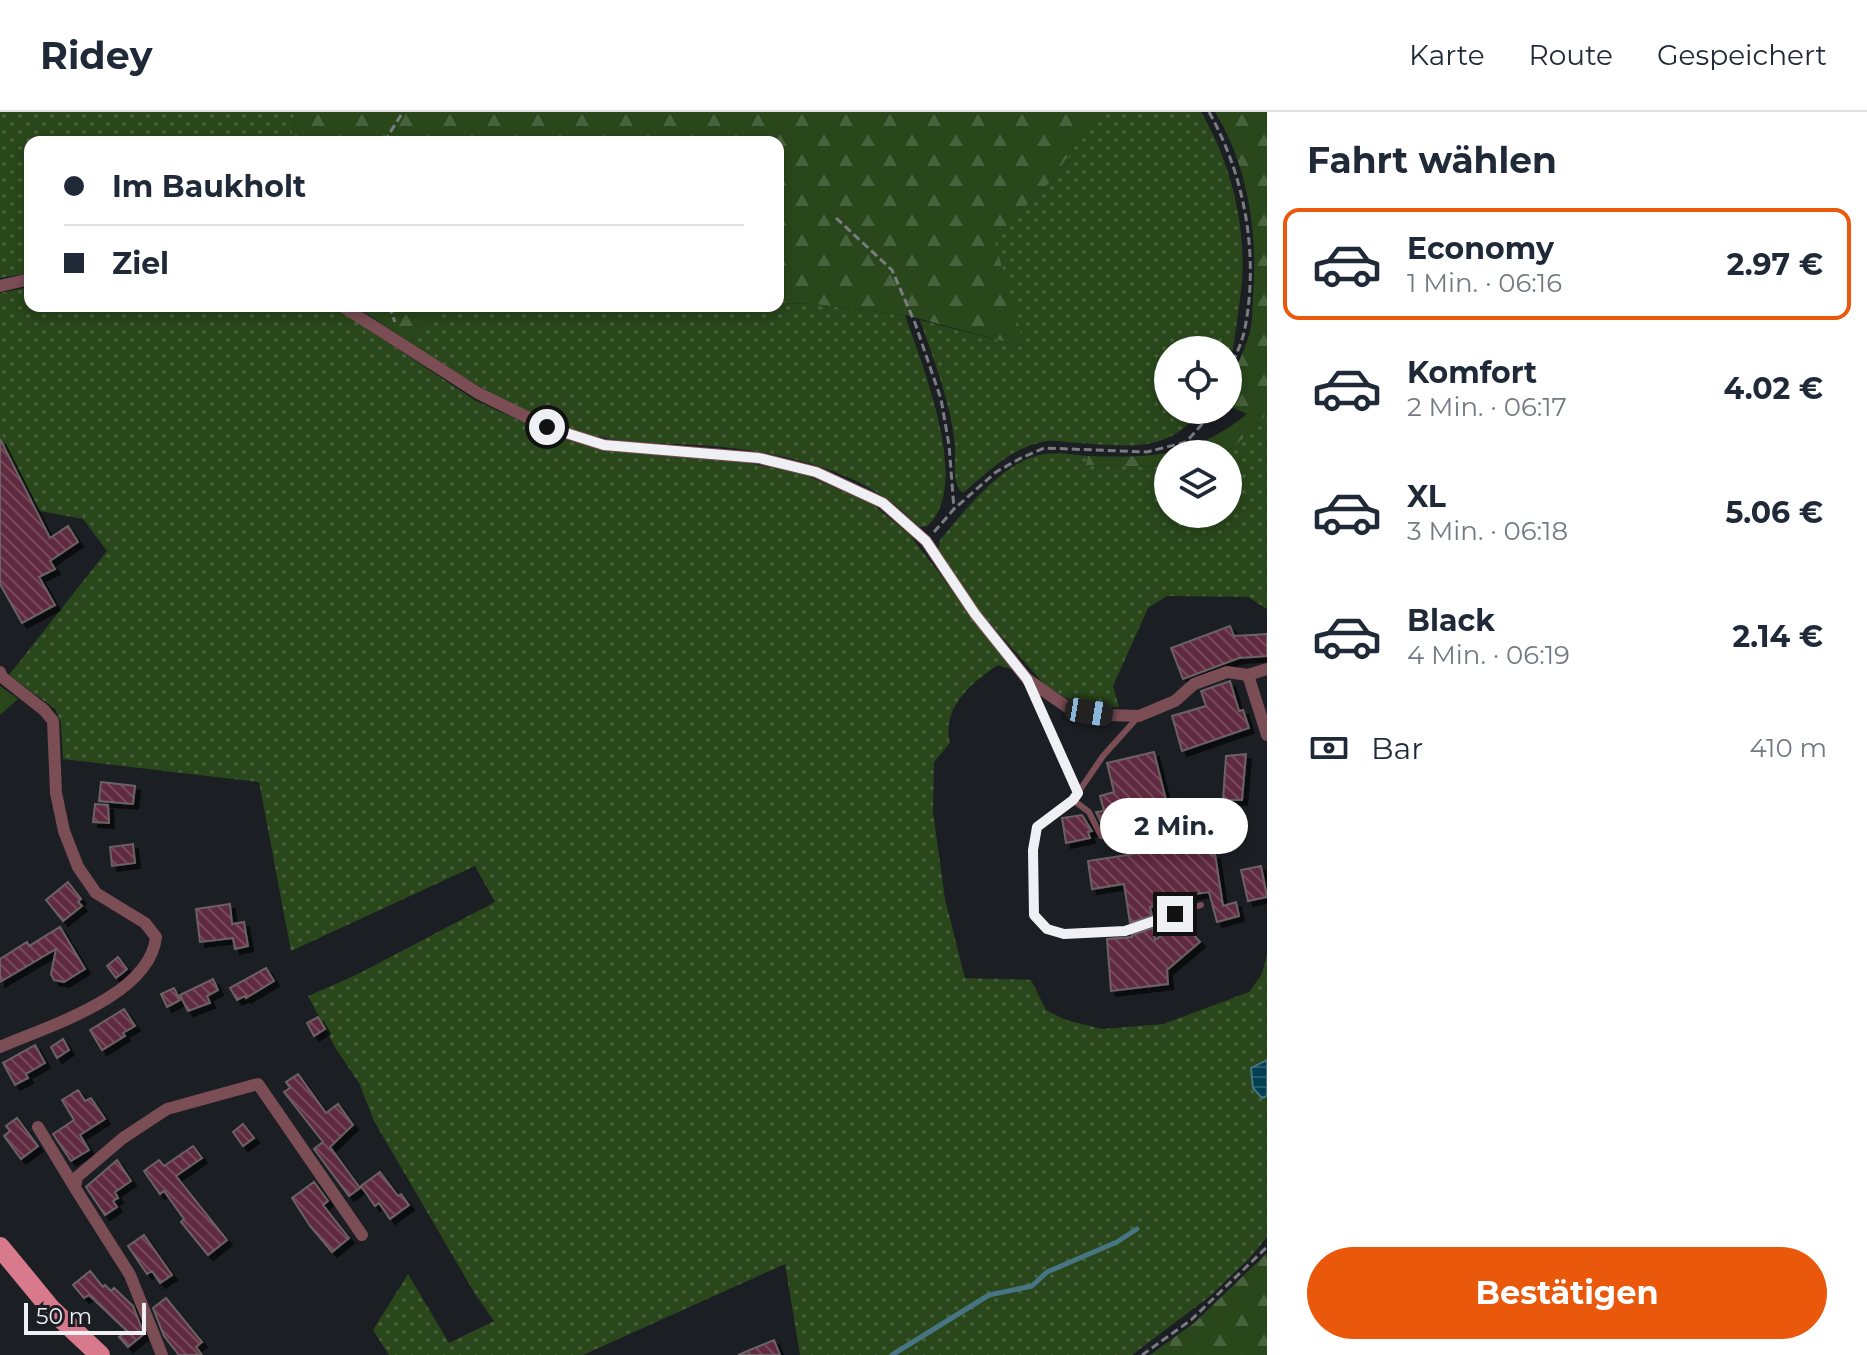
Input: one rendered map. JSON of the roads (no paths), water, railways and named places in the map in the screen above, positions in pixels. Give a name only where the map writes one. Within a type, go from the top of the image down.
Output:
[{"type":"main road","points":[[0,1247],[51,1309],[100,1355]]},
{"type":"street","points":[[0,286],[24,280]]},
{"type":"street","points":[[351,312],[478,393],[547,427],[604,445],[759,458],[816,472],[883,503],[926,541],[975,614],[1027,679],[1070,709],[1139,716],[1175,701],[1194,684],[1227,672],[1248,675],[1267,669]]},
{"type":"street","points":[[0,672],[53,721],[56,793],[64,831],[78,867],[96,893],[145,923],[156,937],[154,953],[136,976],[113,994],[85,1010],[0,1047]]},
{"type":"street","points":[[1248,675],[1267,735]]},
{"type":"street","points":[[75,1188],[77,1177],[123,1138],[167,1109],[258,1084],[362,1235]]},
{"type":"street","points":[[38,1127],[130,1275],[162,1355]]},
{"type":"lane","points":[[1027,679],[1078,793]]},
{"type":"lane","points":[[1139,716],[1103,756],[1073,800],[1037,827],[1033,850],[1034,915],[1047,929],[1064,934],[1125,931],[1201,905]]},
{"type":"lane","points":[[1073,800],[1089,812],[1101,836],[1117,841],[1187,822]]},
{"type":"water","points":[[1267,1060],[1267,1096],[1262,1098],[1253,1088],[1251,1068]]},
{"type":"waterway","points":[[892,1355],[989,1295],[1032,1286],[1047,1272],[1117,1242],[1137,1229]]}]
